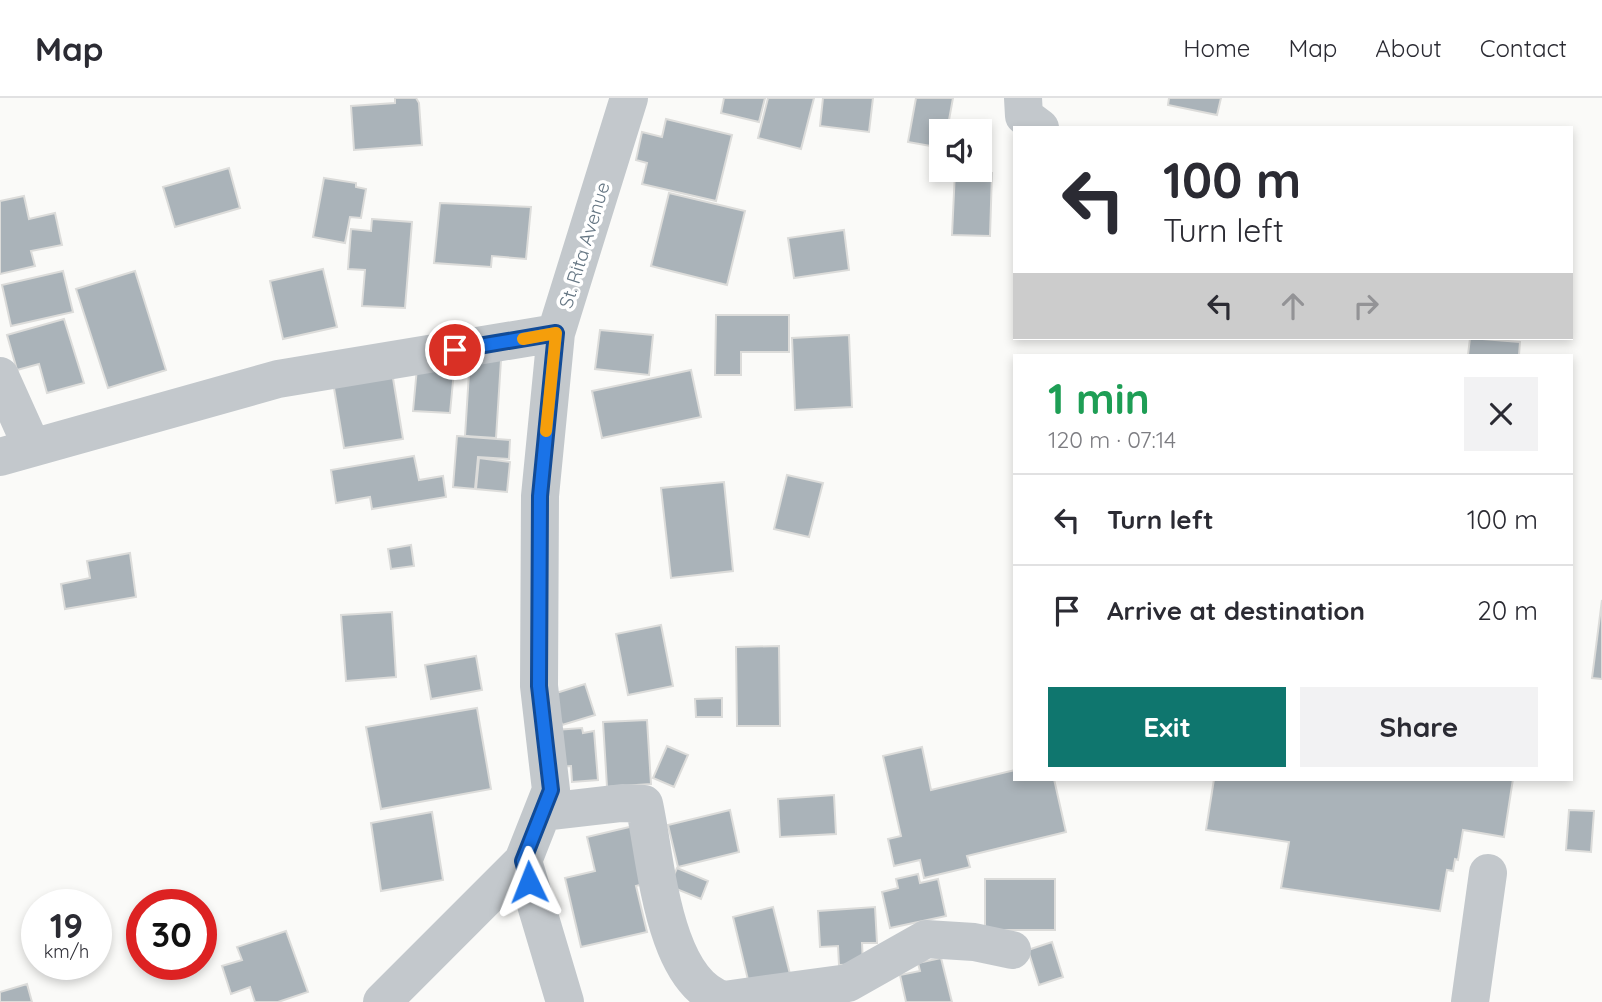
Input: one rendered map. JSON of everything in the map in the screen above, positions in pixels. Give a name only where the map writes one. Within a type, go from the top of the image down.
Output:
[{"type":"street","name":"St. Rita Avenue","points":[[382,1002],[523,861],[551,790],[539,686],[540,496],[556,333],[629,98]]},
{"type":"street","points":[[1023,98],[1024,116],[1037,126]]},
{"type":"street","points":[[0,376],[16,451],[278,379],[556,333]]},
{"type":"street","points":[[544,812],[622,803],[645,804],[667,922],[681,957],[699,984],[714,997],[724,1000],[848,983],[926,939],[974,942],[1012,950]]},
{"type":"street","points":[[523,861],[565,1002]]},
{"type":"street","points":[[1470,1002],[1488,873]]},
{"type":"building","points":[[395,98],[416,98],[419,103],[422,145],[354,150],[351,106],[395,103]]},
{"type":"building","points":[[724,98],[765,98],[759,122],[721,113]]},
{"type":"building","points":[[768,98],[814,98],[801,149],[758,138]]},
{"type":"building","points":[[823,98],[873,98],[869,132],[820,126]]},
{"type":"building","points":[[916,98],[953,98],[949,119],[929,119],[929,146],[908,142]]},
{"type":"building","points":[[1169,98],[1221,98],[1217,115],[1168,105]]},
{"type":"building","points":[[666,119],[732,135],[716,201],[642,184],[647,163],[636,160],[642,132],[662,137]]},
{"type":"building","points":[[229,168],[240,208],[175,227],[163,187]]},
{"type":"building","points":[[324,178],[356,183],[356,187],[366,189],[361,218],[350,217],[345,243],[313,237]]},
{"type":"building","points":[[954,182],[992,182],[990,236],[952,235]]},
{"type":"building","points":[[669,193],[745,211],[727,285],[651,266]]},
{"type":"building","points":[[24,196],[29,219],[55,213],[62,245],[31,251],[35,266],[0,274],[0,201]]},
{"type":"building","points":[[440,203],[531,207],[526,259],[492,256],[491,267],[434,263]]},
{"type":"building","points":[[372,219],[412,222],[405,308],[362,306],[365,270],[348,269],[351,229],[371,231]]},
{"type":"building","points":[[844,230],[849,270],[794,278],[788,238]]},
{"type":"building","points":[[323,269],[337,327],[283,339],[270,281]]},
{"type":"building","points":[[63,271],[73,312],[11,326],[2,285]]},
{"type":"building","points":[[135,271],[166,370],[108,388],[76,289]]},
{"type":"building","points":[[716,315],[789,315],[789,352],[741,352],[741,375],[715,375]]},
{"type":"building","points":[[64,319],[84,383],[47,393],[39,364],[17,370],[7,335]]},
{"type":"building","points":[[600,330],[653,335],[649,375],[595,369]]},
{"type":"building","points":[[849,335],[852,407],[795,410],[792,338]]},
{"type":"building","points":[[1470,340],[1520,342],[1519,354],[1468,354]]},
{"type":"building","points":[[418,357],[455,360],[450,413],[413,411]]},
{"type":"building","points":[[470,357],[501,360],[496,438],[465,436]]},
{"type":"building","points":[[691,370],[701,417],[602,438],[592,391]]},
{"type":"building","points":[[392,372],[403,439],[344,448],[333,382]]},
{"type":"building","points":[[457,436],[510,440],[509,459],[478,457],[475,489],[453,487]]},
{"type":"building","points":[[414,456],[419,480],[443,476],[446,497],[372,509],[370,497],[336,503],[331,470]]},
{"type":"building","points":[[479,458],[510,462],[507,492],[476,489]]},
{"type":"building","points":[[787,475],[823,483],[809,537],[774,529]]},
{"type":"building","points":[[724,482],[733,571],[671,578],[661,488]]},
{"type":"building","points":[[411,545],[414,566],[391,569],[388,549]]},
{"type":"building","points":[[130,553],[136,597],[65,609],[61,584],[90,578],[87,561]]},
{"type":"building","points":[[1602,600],[1602,679],[1592,678]]},
{"type":"building","points":[[392,612],[396,677],[346,681],[341,615]]},
{"type":"building","points":[[661,625],[673,686],[628,695],[616,634]]},
{"type":"building","points":[[779,646],[780,726],[737,726],[736,647]]},
{"type":"building","points":[[476,656],[482,690],[431,699],[425,665]]},
{"type":"building","points":[[585,684],[595,715],[562,725],[553,694]]},
{"type":"building","points":[[722,698],[722,717],[696,717],[695,699]]},
{"type":"building","points":[[477,708],[491,789],[381,809],[366,727]]},
{"type":"building","points":[[647,720],[651,784],[607,787],[603,722]]},
{"type":"building","points":[[582,728],[583,733],[594,731],[598,780],[572,782],[571,766],[558,767],[555,730]]},
{"type":"building","points":[[667,746],[688,755],[674,787],[653,778]]},
{"type":"building","points":[[922,747],[931,790],[1013,770],[1013,781],[1054,781],[1066,832],[967,856],[970,867],[924,878],[920,860],[894,866],[888,839],[901,836],[883,756]]},
{"type":"building","points":[[1214,781],[1513,781],[1504,837],[1463,830],[1458,860],[1455,859],[1453,871],[1447,870],[1440,911],[1281,888],[1289,842],[1206,830]]},
{"type":"building","points":[[834,795],[836,834],[780,837],[778,799]]},
{"type":"building","points":[[730,810],[739,852],[678,867],[668,825]]},
{"type":"building","points":[[1569,810],[1594,811],[1591,852],[1566,850]]},
{"type":"building","points":[[432,812],[443,880],[381,891],[371,823]]},
{"type":"building","points":[[638,825],[651,882],[636,886],[647,932],[581,947],[565,878],[595,871],[587,837]]},
{"type":"building","points":[[677,868],[708,881],[701,899],[669,886]]},
{"type":"building","points":[[918,874],[920,883],[938,879],[946,916],[890,928],[882,892],[898,888],[896,879]]},
{"type":"building","points":[[985,879],[1055,879],[1055,930],[985,930]]},
{"type":"building","points":[[773,907],[790,974],[749,984],[733,917]]},
{"type":"building","points":[[875,907],[877,943],[862,943],[863,964],[839,965],[838,946],[820,947],[818,911]]},
{"type":"building","points":[[286,931],[308,992],[278,1002],[255,1002],[250,987],[231,994],[222,966],[242,960],[237,947]]},
{"type":"building","points":[[1052,942],[1063,977],[1039,985],[1028,950]]},
{"type":"building","points":[[941,958],[952,1002],[906,1002],[900,975],[920,971],[918,963]]},
{"type":"building","points":[[27,984],[32,1002],[0,1002],[0,992]]},
{"type":"slow traffic","points":[[523,339],[556,333],[546,431]]},
{"type":"route","points":[[455,350],[556,333],[540,496],[539,686],[551,790],[523,861],[529,882]]}]
